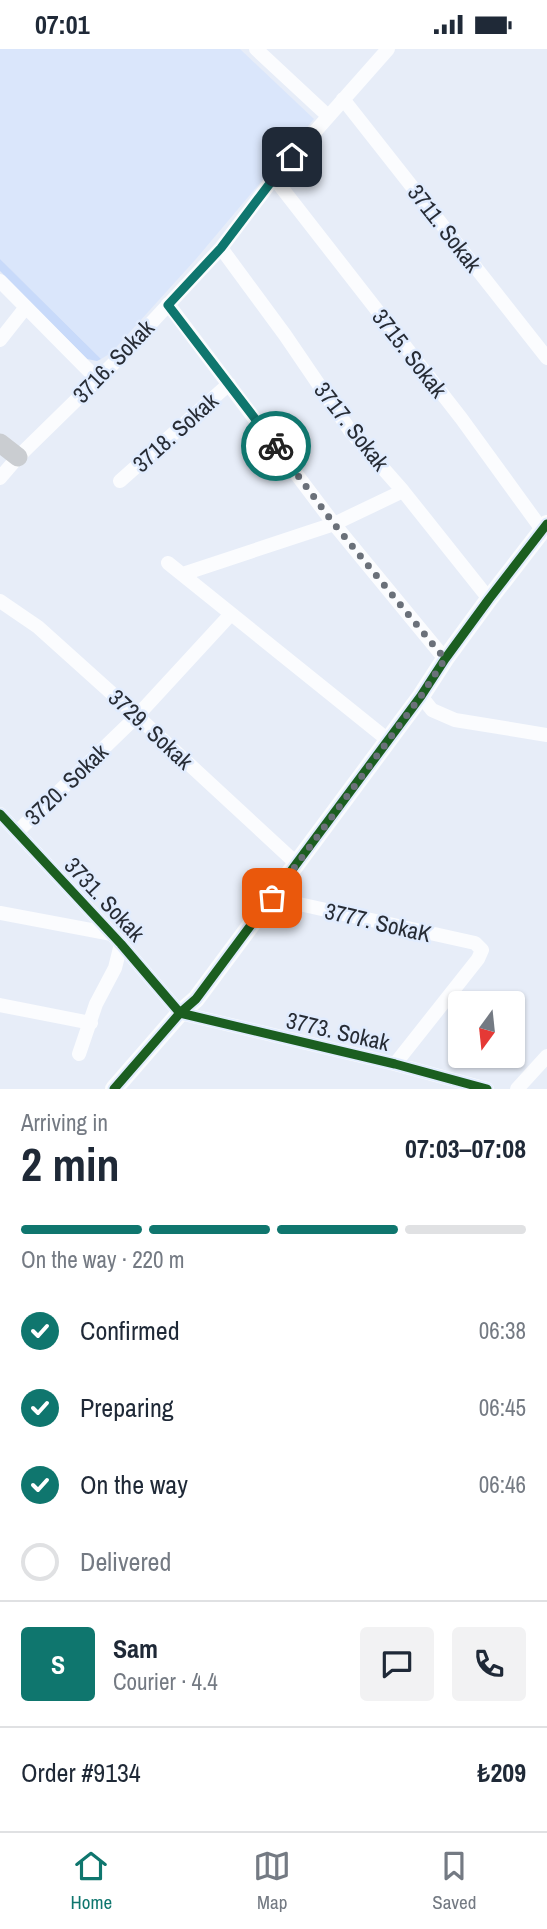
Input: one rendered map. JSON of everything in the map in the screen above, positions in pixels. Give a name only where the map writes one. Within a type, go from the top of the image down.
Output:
[{"type":"main road","points":[[0,443],[18,457]]},
{"type":"street","points":[[256,49],[328,116]]},
{"type":"street","name":"3716. Sokak","points":[[0,478],[18,457],[114,364],[221,248],[274,178],[387,49]]},
{"type":"street","name":"3711. Sokak","points":[[343,99],[547,358]]},
{"type":"street","name":"3715. Sokak","points":[[274,178],[545,528]]},
{"type":"street","name":"3717. Sokak","points":[[221,248],[351,432],[403,491],[489,599]]},
{"type":"street","points":[[0,281],[97,379]]},
{"type":"street","points":[[168,305],[334,524],[445,659]]},
{"type":"street","points":[[0,340],[26,307]]},
{"type":"street","name":"3718. Sokak","points":[[120,481],[229,384]]},
{"type":"street","points":[[183,574],[334,524],[403,491]]},
{"type":"street","points":[[114,1089],[180,1013],[196,999],[421,696],[489,599],[545,528]]},
{"type":"street","points":[[168,563],[388,740]]},
{"type":"street","name":"3729. Sokak","points":[[0,601],[38,627],[297,864]]},
{"type":"street","name":"3720. Sokak","points":[[17,832],[137,716],[231,614]]},
{"type":"street","points":[[421,696],[432,711],[455,720],[547,735]]},
{"type":"street","name":"3731. Sokak","points":[[0,814],[117,939],[180,1013]]},
{"type":"street","name":"3777. SokaK","points":[[272,898],[475,943],[482,950],[478,959],[396,1064]]},
{"type":"street","points":[[0,913],[117,939],[115,968],[96,1004],[79,1054]]},
{"type":"street","points":[[0,1005],[91,1023]]},
{"type":"street","name":"3773. Sokak","points":[[180,1013],[396,1064],[487,1089]]},
{"type":"street","points":[[517,1089],[547,1056]]},
{"type":"shaded area","points":[[0,49],[240,49],[314,119],[196,259],[111,353],[101,359],[0,259]]},
{"type":"shaded area","points":[[0,259],[101,359],[87,359],[0,271]]},
{"type":"cycle path","points":[[114,1089],[180,1013],[196,999],[547,524]]},
{"type":"cycle path","points":[[0,814],[121,944],[180,1013],[395,1064],[487,1089]]},
{"type":"way so far","points":[[272,898],[421,696],[445,659],[334,524],[276,446]]},
{"type":"route","points":[[276,446],[168,305],[221,248],[292,157]]}]
